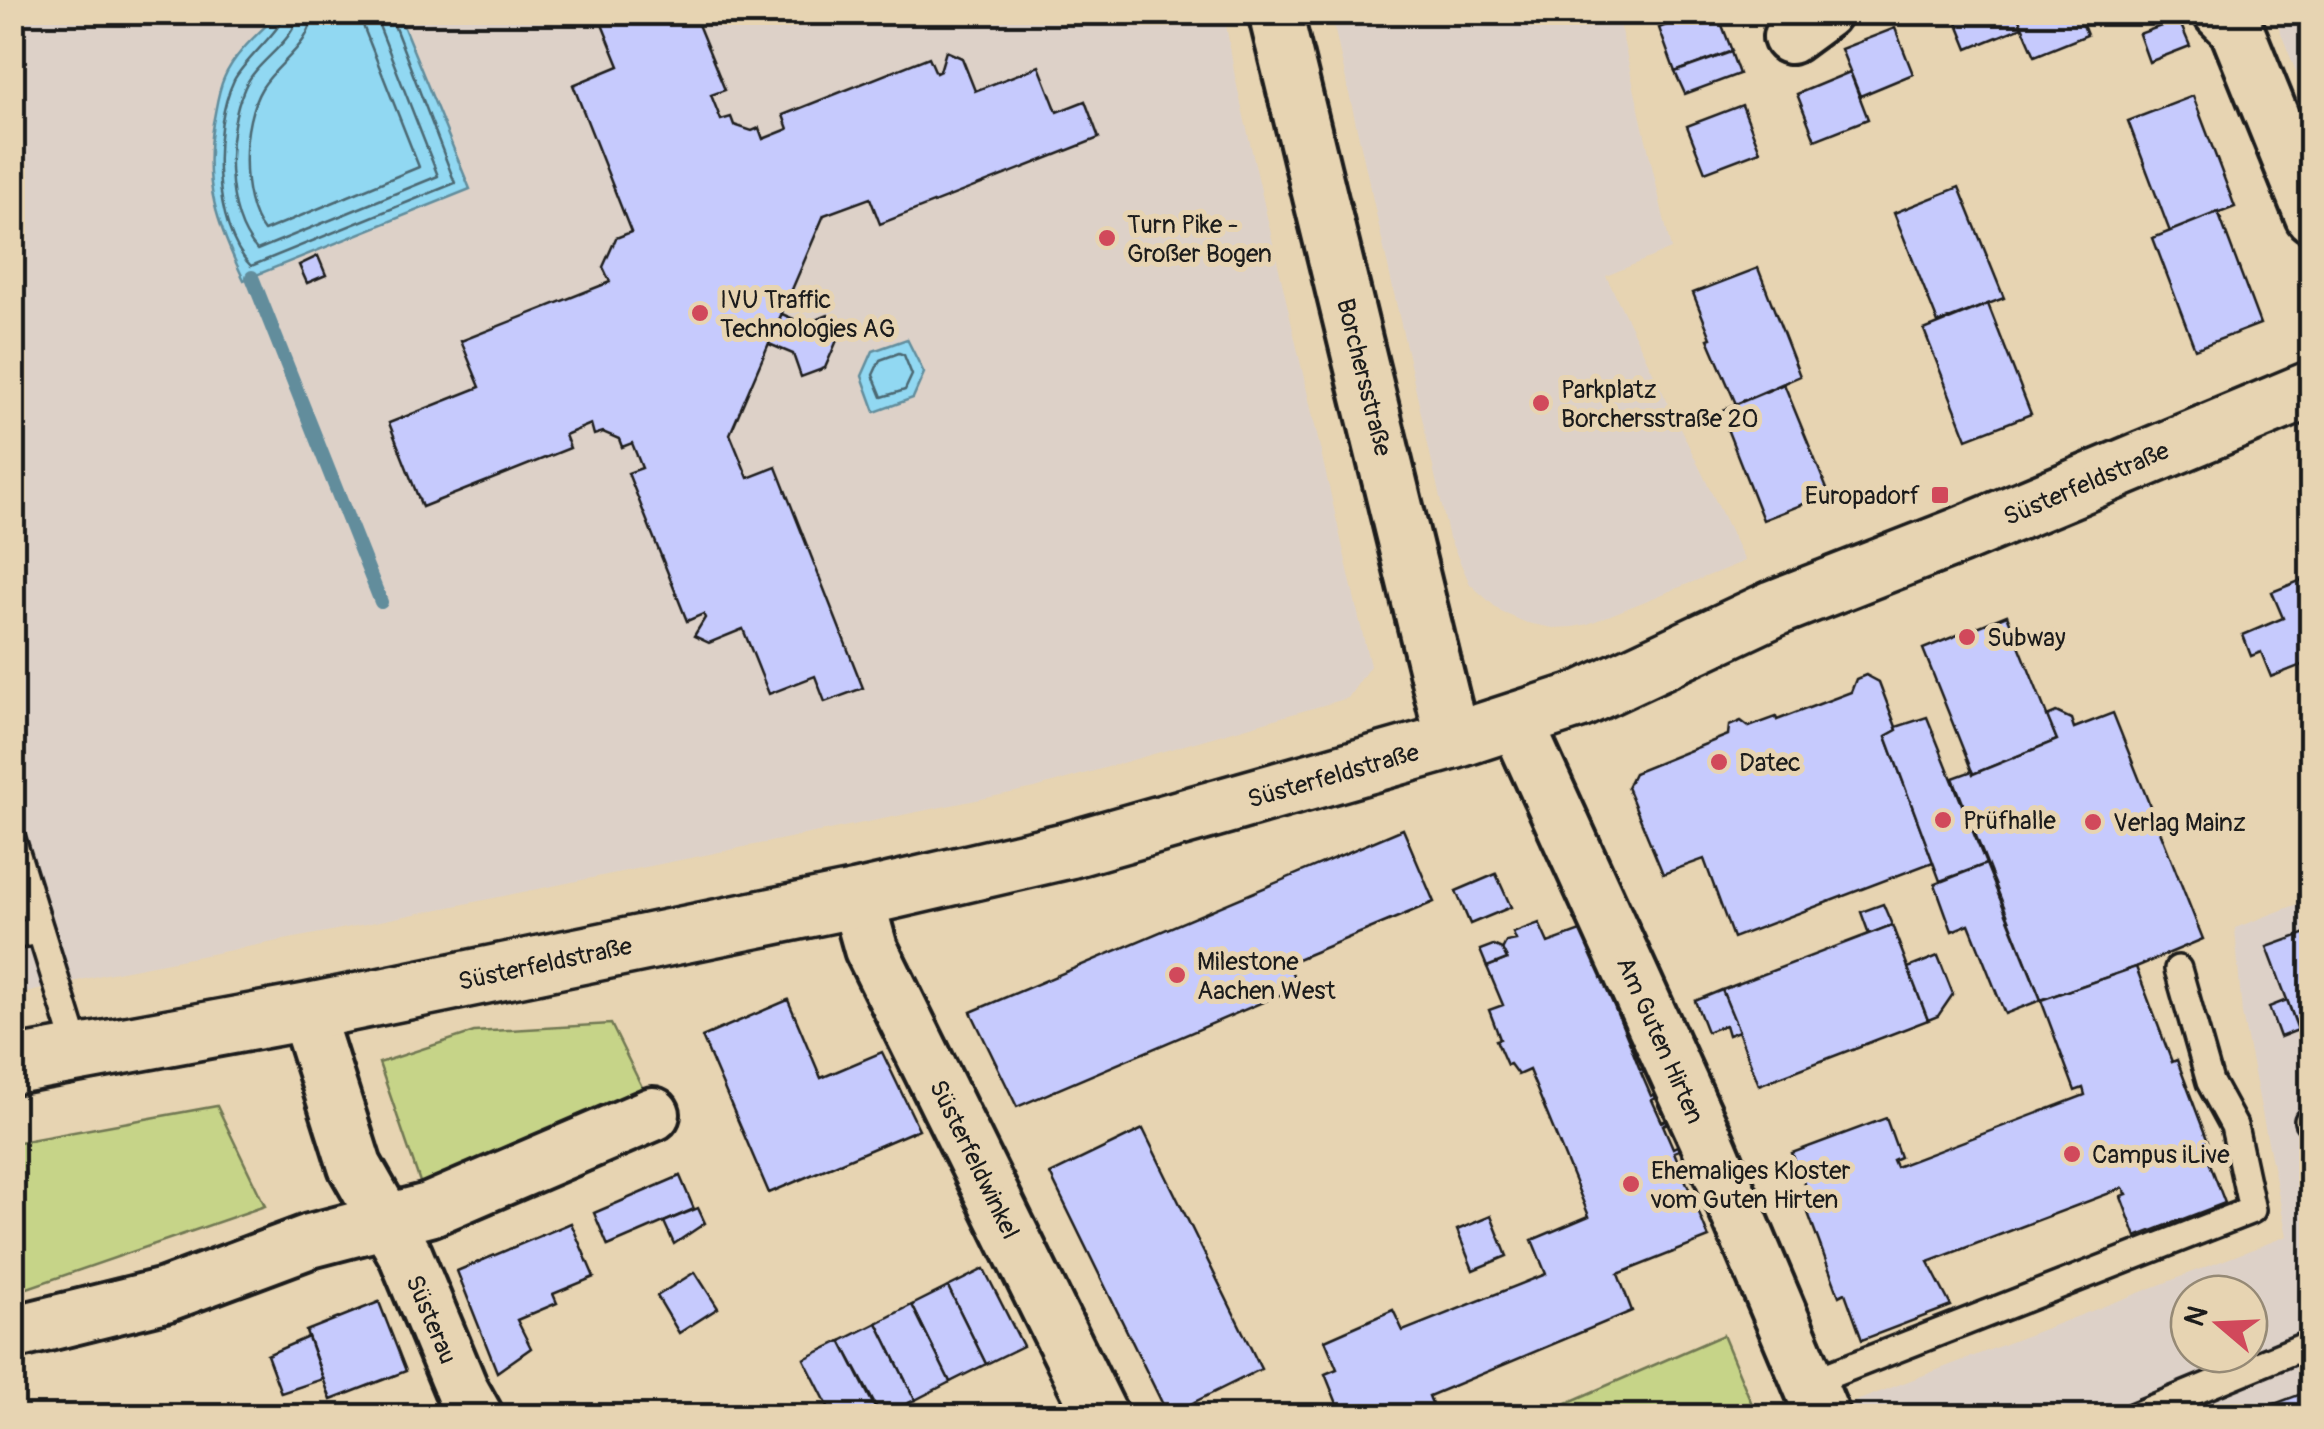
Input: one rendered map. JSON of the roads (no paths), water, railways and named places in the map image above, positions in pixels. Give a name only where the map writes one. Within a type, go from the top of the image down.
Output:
[{"type":"street","name":"Borchersstraße","points":[[1275,12],[1453,742]]},
{"type":"street","points":[[2220,12],[2236,28],[2312,216]]},
{"type":"street","name":"Süsterfeldstraße","points":[[12,1066],[306,1012],[857,899],[1070,850],[1453,742],[1579,700],[1775,608],[2312,389]]},
{"type":"street","name":"Am Guten Hirten","points":[[1516,721],[1707,1141],[1816,1400]]},
{"type":"street","name":"Süsterfeldwinkel","points":[[857,899],[871,948],[1101,1416]]},
{"type":"street","points":[[306,1012],[355,1166],[386,1222]]},
{"type":"street","points":[[12,1333],[165,1295],[310,1240],[429,1210],[653,1114]]},
{"type":"street","name":"Süsterau","points":[[386,1222],[406,1256],[476,1416]]},
{"type":"lane","points":[[12,839],[78,1052]]},
{"type":"lane","points":[[12,936],[40,931]]},
{"type":"lane","points":[[1816,1400],[2252,1210],[2234,1126],[2210,1082],[2178,968]]},
{"type":"lane","points":[[2134,1416],[2312,1343]]},
{"type":"water","points":[[279,13],[398,13],[470,189],[244,280],[215,204],[210,145],[219,94],[229,69],[248,43]]},
{"type":"water","points":[[907,339],[924,373],[913,398],[875,412],[862,376],[873,351]]},
{"type":"waterway","points":[[252,277],[381,602]]},
{"type":"place","name":"Turn Pike - Großer Bogen","points":[[1107,238]]},
{"type":"place","name":"IVU Traffic Technologies AG","points":[[700,313]]},
{"type":"place","name":"Parkplatz Borchersstraße 20","points":[[1541,403]]},
{"type":"place","name":"Europadorf","points":[[1940,495]]},
{"type":"place","name":"Subway","points":[[1967,637]]},
{"type":"place","name":"Datec","points":[[1719,762]]},
{"type":"place","name":"Prüfhalle","points":[[1943,820]]},
{"type":"place","name":"Verlag Mainz","points":[[2093,822]]},
{"type":"place","name":"Milestone Aachen West","points":[[1177,975]]},
{"type":"place","name":"Campus iLive","points":[[2072,1154]]},
{"type":"place","name":"Ehemaliges Kloster vom Guten Hirten","points":[[1631,1184]]}]
